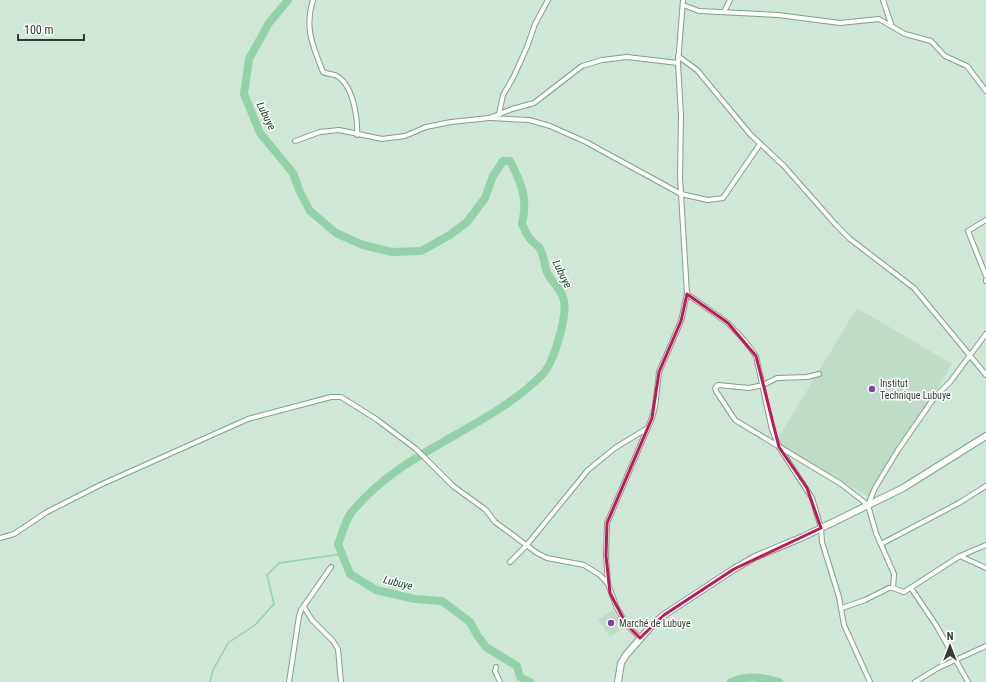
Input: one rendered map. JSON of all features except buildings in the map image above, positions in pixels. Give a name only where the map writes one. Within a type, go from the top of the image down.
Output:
[{"type":"street","points":[[313,0],[309,14],[309,22],[314,49],[323,72],[340,78],[349,93],[357,121],[357,135]]},
{"type":"street","points":[[499,114],[503,95],[528,47],[535,24],[548,0]]},
{"type":"street","points":[[724,12],[730,0]]},
{"type":"street","points":[[883,0],[891,24]]},
{"type":"street","points":[[640,638],[626,624],[616,608],[608,584],[606,556],[607,523],[655,407],[659,372],[679,327],[687,294],[681,194],[678,63],[683,2],[699,11],[778,15],[840,23],[873,18],[879,19],[891,24],[905,34],[929,40],[939,48],[945,56],[967,66],[986,91]]},
{"type":"street","points":[[678,56],[690,63],[697,70],[760,144],[784,166],[850,240],[914,288],[986,375]]},
{"type":"street","points":[[489,118],[534,103],[582,66],[602,60],[627,57],[678,63]]},
{"type":"street","points":[[295,141],[320,132],[339,130],[357,135],[382,139],[405,136],[426,127],[451,122],[489,118],[528,120],[550,126],[586,142],[681,194],[708,200],[723,198],[760,144]]},
{"type":"street","points":[[986,220],[968,231],[986,276]]},
{"type":"street","points":[[687,294],[728,323],[744,340],[756,356],[772,430],[779,447],[807,488],[817,512],[821,528],[822,542],[842,608],[846,632],[870,682]]},
{"type":"street","points":[[893,588],[894,574],[871,518],[868,505],[898,450],[934,398],[950,382],[986,334]]},
{"type":"street","points":[[819,374],[808,377],[777,378],[763,385],[749,388],[718,386],[716,388],[717,394],[735,420],[841,484],[868,505]]},
{"type":"street","points":[[0,538],[14,534],[47,512],[100,484],[248,419],[331,397],[341,397],[376,419],[416,449],[453,486],[474,500],[486,510],[495,522],[526,546],[548,558],[584,565],[600,575],[608,584]]},
{"type":"street","points":[[510,562],[526,546],[588,470],[615,448],[646,429]]},
{"type":"street","points":[[618,682],[621,663],[626,655],[640,638],[664,615],[755,557],[821,528],[868,505],[923,476],[986,436]]},
{"type":"street","points":[[881,544],[959,503],[986,486]]},
{"type":"street","points":[[842,608],[893,588],[904,592],[960,556],[986,546]]},
{"type":"street","points":[[960,556],[986,568]]},
{"type":"street","points":[[289,682],[297,623],[304,607],[331,567]]},
{"type":"street","points":[[911,588],[936,625],[968,682]]},
{"type":"street","points":[[304,607],[312,620],[333,641],[338,649],[341,682]]},
{"type":"street","points":[[915,682],[956,659],[986,646]]},
{"type":"street","points":[[496,667],[495,672],[500,682]]},
{"type":"highlighted area","points":[[687,294],[728,323],[756,356],[779,447],[807,488],[821,528],[734,569],[664,615],[640,638],[626,624],[610,593],[606,556],[607,523],[652,418],[659,372],[681,321]]},
{"type":"shaded area","name":"Institut Technique Lubuye","points":[[857,308],[952,364],[871,498],[776,442]]},
{"type":"shaded area","name":"Marché de Lubuye","points":[[613,610],[625,627],[610,637],[598,620]]},
{"type":"waterway","name":"Lubuye","points":[[288,0],[269,23],[249,59],[244,94],[260,133],[293,173],[300,192],[310,211],[336,233],[363,245],[392,252],[421,251],[450,235],[467,222],[485,198],[493,176],[503,161],[510,161],[521,184],[523,192],[524,215],[522,224],[526,233],[540,249],[547,272],[563,297],[564,318],[559,340],[551,361],[542,375],[520,394],[496,411],[394,472],[372,491],[351,513],[345,524],[338,544],[350,574],[376,590],[415,599],[442,601],[470,622],[486,647],[517,666],[520,677],[530,682]]},
{"type":"waterway","points":[[210,682],[213,670],[228,643],[255,625],[274,604],[267,575],[279,563],[342,554]]},
{"type":"waterway","name":"Lubuye","points":[[731,682],[743,678],[766,679],[779,682]]},
{"type":"place","name":"Institut Technique Lubuye","points":[[872,389]]},
{"type":"place","name":"Marché de Lubuye","points":[[611,623]]}]
